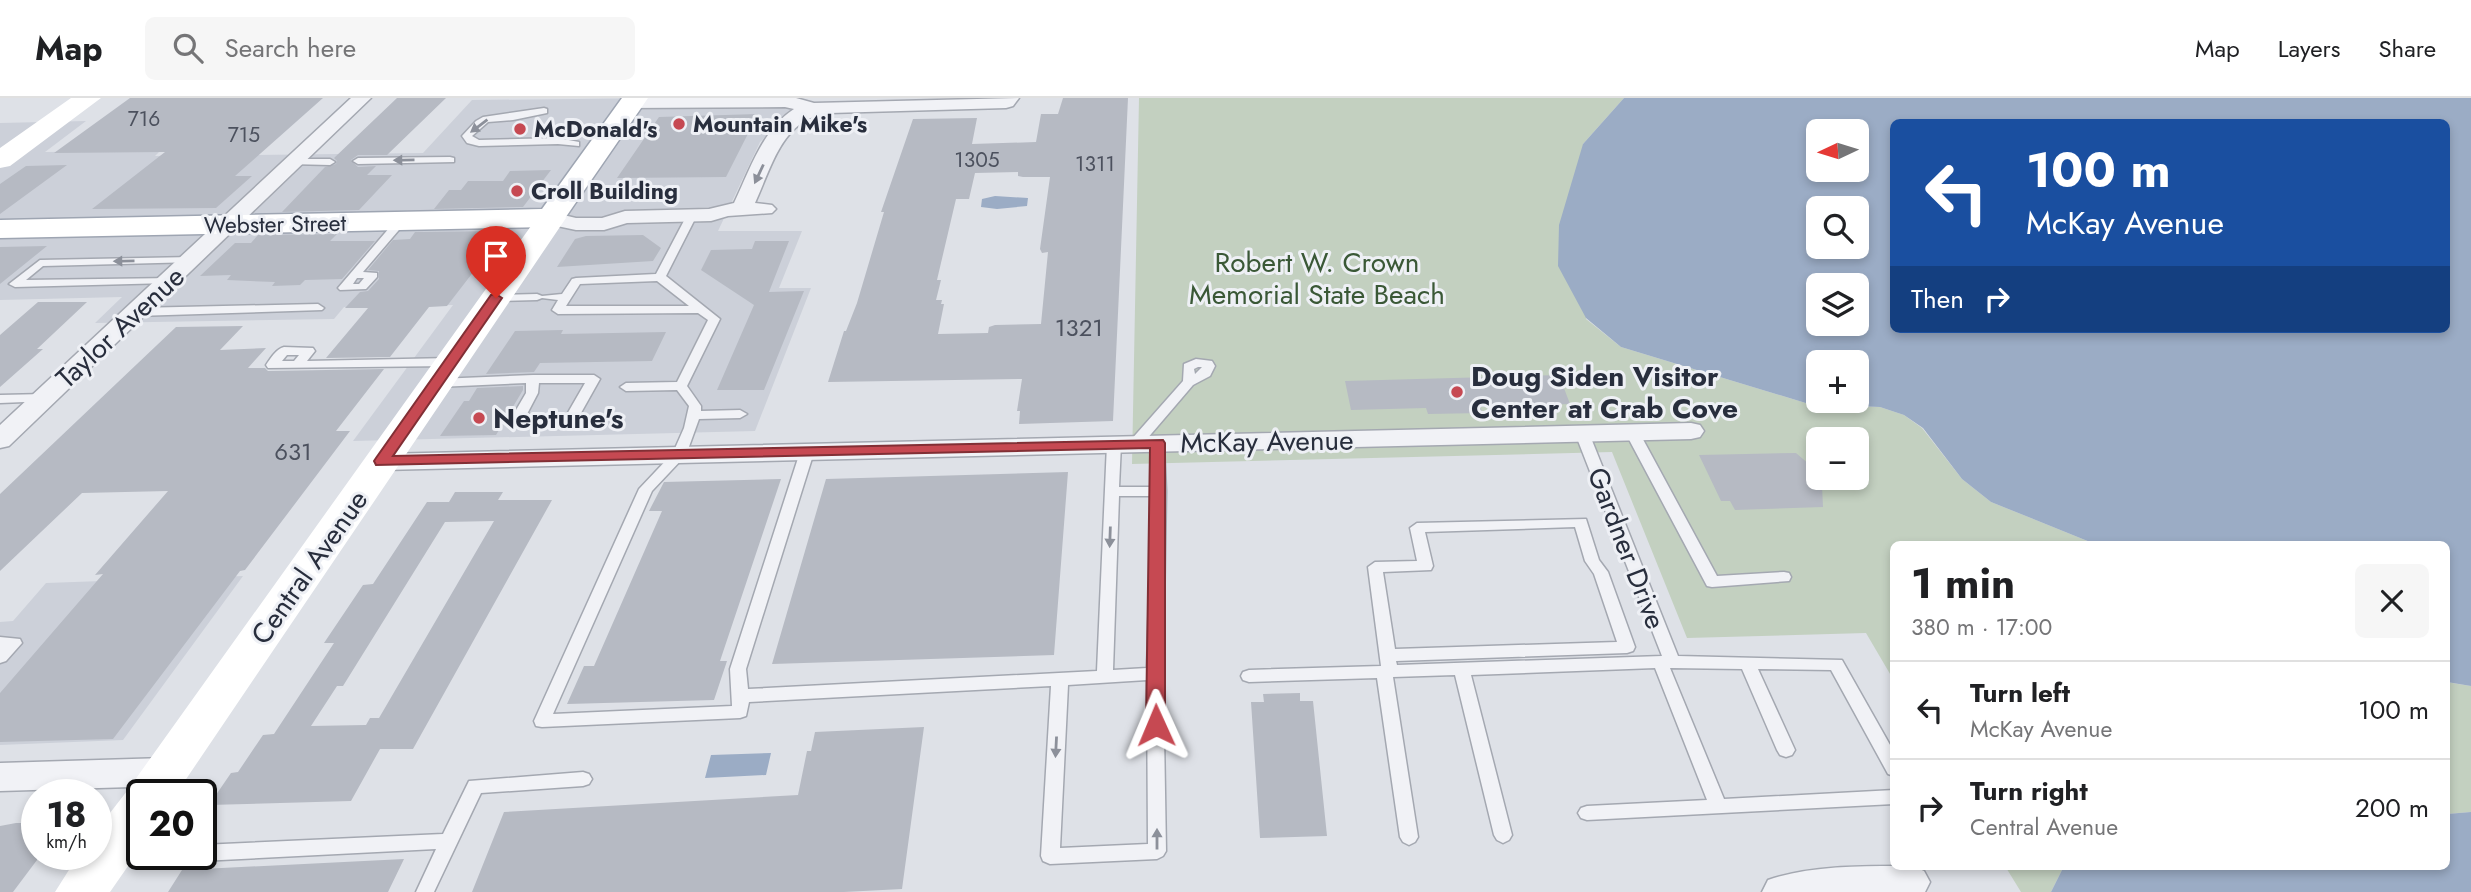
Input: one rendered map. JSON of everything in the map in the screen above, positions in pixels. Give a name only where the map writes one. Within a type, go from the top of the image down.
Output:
[{"type":"street","points":[[0,160],[88,98]]},
{"type":"street","name":"Taylor Avenue","points":[[2,435],[45,398],[362,98]]},
{"type":"street","points":[[633,101],[786,101],[814,109],[962,101],[1006,102],[1010,98]]},
{"type":"street","name":"Central Avenue","points":[[160,779],[633,101]]},
{"type":"street","name":"Webster Street","points":[[0,229],[551,218],[576,224],[604,223],[625,217],[702,215],[721,221],[756,213],[780,134],[798,115],[814,109]]},
{"type":"street","name":"McKay Avenue","points":[[382,461],[1691,430]]},
{"type":"street","points":[[0,777],[126,789]]},
{"type":"street","name":"Central Avenue","points":[[93,875],[126,828]]},
{"type":"street","points":[[1781,892],[1812,887],[1911,882]]},
{"type":"lane","points":[[544,111],[486,119],[479,122],[467,136],[470,141],[479,143],[558,141],[576,144]]},
{"type":"lane","points":[[358,161],[450,160]]},
{"type":"lane","points":[[293,162],[330,162]]},
{"type":"lane","points":[[660,277],[702,215]]},
{"type":"lane","points":[[354,275],[400,222]]},
{"type":"lane","points":[[170,280],[15,284],[40,263],[192,260]]},
{"type":"lane","points":[[681,386],[714,318],[660,277],[576,281],[558,310],[702,309]]},
{"type":"lane","points":[[496,298],[566,297]]},
{"type":"lane","points":[[136,312],[318,308]]},
{"type":"lane","points":[[297,365],[533,379],[594,379],[570,420],[543,420],[519,416],[532,393],[533,379]]},
{"type":"lane","points":[[1105,676],[1112,492],[1135,444],[1189,382]]},
{"type":"lane","points":[[626,387],[681,386]]},
{"type":"lane","points":[[681,386],[695,406],[691,428],[679,454],[646,489],[542,721],[740,712],[738,669],[807,452]]},
{"type":"lane","points":[[0,399],[45,398]]},
{"type":"lane","points":[[694,415],[740,414]]},
{"type":"lane","points":[[1632,432],[1712,582],[1784,577]]},
{"type":"lane","name":"Gardner Drive","points":[[1582,433],[1718,806]]},
{"type":"lane","points":[[1059,679],[1051,856],[1157,851],[1155,674],[1159,491],[1135,444]]},
{"type":"lane","points":[[1112,492],[1159,491]]},
{"type":"lane","points":[[1387,666],[1427,654],[1627,647],[1601,572],[1592,561],[1581,522],[1417,528],[1426,566],[1375,568],[1387,666],[1409,837]]},
{"type":"lane","points":[[0,643],[14,643],[0,657]]},
{"type":"lane","points":[[1249,676],[1387,666],[1462,669],[1666,662],[1836,664],[1890,762]]},
{"type":"lane","points":[[1747,663],[1786,750]]},
{"type":"lane","points":[[1462,669],[1503,835]]},
{"type":"lane","points":[[741,696],[1155,674]]},
{"type":"lane","points":[[425,892],[475,786],[583,779]]},
{"type":"lane","points":[[1587,813],[1890,797]]},
{"type":"lane","points":[[217,852],[449,841]]},
{"type":"lane","points":[[93,875],[126,866]]},
{"type":"shaded area","points":[[667,98],[798,106],[760,142],[718,231],[802,231],[779,288],[811,288],[755,431],[353,441],[453,305],[344,307],[334,319],[95,323],[122,297],[0,300],[0,123],[86,121],[45,152],[160,151],[155,156],[423,153],[472,100]]},
{"type":"shaded area","points":[[243,576],[123,740],[0,745],[0,622],[13,621],[46,583]]},
{"type":"green space","name":"Robert W. Crown Memorial State Beach","points":[[1139,98],[1624,98],[1583,144],[1586,319],[1621,347],[1806,403],[1806,413],[1869,413],[1869,407],[1880,407],[1904,415],[1922,428],[1962,479],[1991,502],[2088,541],[1890,541],[1890,674],[1866,633],[1687,638],[1612,452],[1132,464]]},
{"type":"green space","points":[[2450,683],[2471,686],[2471,812],[2450,814]]},
{"type":"green space","points":[[2007,870],[2062,870],[2051,892],[2021,892]]},
{"type":"water","points":[[1624,98],[2471,98],[2471,686],[2450,682],[2450,541],[2088,541],[1991,502],[1962,479],[1923,428],[1904,415],[1880,407],[1869,407],[1869,350],[1806,350],[1806,403],[1621,347],[1586,318],[1558,266],[1559,225],[1583,144]]},
{"type":"water","points":[[995,196],[1028,198],[1027,206],[997,209],[981,207],[982,199]]},
{"type":"water","points":[[771,753],[766,775],[705,778],[711,755]]},
{"type":"water","points":[[2471,812],[2471,892],[2051,892],[2062,870],[2450,870],[2450,814]]},
{"type":"building","points":[[130,98],[323,98],[235,176],[252,176],[216,208],[92,209],[165,152],[54,153]]},
{"type":"building","points":[[397,98],[446,98],[387,155],[358,155],[351,160],[358,167],[376,166],[367,175],[392,175],[359,210],[282,212],[325,167],[336,164],[334,158]]},
{"type":"building","points":[[1063,98],[1128,98],[1113,421],[1019,424],[1020,411],[1017,411],[1022,379],[828,382],[844,331],[857,303],[884,212],[881,212],[913,119],[977,118],[972,144],[1036,142],[1041,114],[1058,114]],"holes":[[[1018,172],[1018,176],[1050,177],[1040,249],[1042,253],[1048,252],[1041,324],[995,325],[989,327],[988,333],[938,334],[944,304],[941,304],[942,300],[936,300],[941,280],[937,280],[956,199],[969,199],[975,173]]]},
{"type":"building","points":[[758,114],[726,177],[617,178],[659,117]]},
{"type":"building","points":[[67,165],[0,214],[0,184],[26,166]]},
{"type":"building","points":[[551,170],[523,207],[434,209],[449,190],[461,190],[468,181],[503,181],[510,171]]},
{"type":"building","points":[[505,231],[447,306],[429,307],[390,357],[326,358],[368,308],[345,308],[360,292],[368,291],[379,279],[379,271],[368,270],[393,240],[410,239],[415,232]]},
{"type":"building","points":[[337,234],[330,241],[375,241],[342,279],[305,280],[300,285],[272,286],[275,282],[227,280],[231,275],[200,276],[235,243],[251,243],[258,235]]},
{"type":"building","points":[[643,235],[661,248],[653,261],[557,267],[575,239],[586,236]]},
{"type":"building","points":[[755,241],[789,241],[769,292],[804,291],[764,390],[717,390],[754,305],[701,270],[711,250],[752,249]]},
{"type":"building","points":[[47,246],[0,284],[0,247]]},
{"type":"building","points":[[38,302],[87,302],[37,349],[43,349],[0,387],[0,335]]},
{"type":"building","points":[[243,326],[220,350],[266,348],[248,368],[265,368],[268,371],[384,369],[336,431],[350,431],[113,739],[0,742],[0,693],[103,574],[95,575],[168,491],[82,493],[0,571],[0,494],[176,327]]},
{"type":"building","points":[[563,330],[561,334],[666,332],[652,361],[540,363],[534,372],[486,374],[515,331]]},
{"type":"building","name":"Doug Siden Visitor Center at Crab Cove","points":[[1559,375],[1570,404],[1480,407],[1483,413],[1428,414],[1426,408],[1351,410],[1345,381]]},
{"type":"building","name":"Neptune's","points":[[523,386],[496,435],[440,436],[464,401],[469,401],[477,388]]},
{"type":"building","points":[[1796,453],[1806,462],[1806,490],[1822,490],[1823,507],[1735,510],[1730,501],[1721,501],[1699,455]]},
{"type":"building","points":[[1068,472],[1054,655],[772,664],[826,479]]},
{"type":"building","points":[[781,479],[720,661],[727,661],[714,700],[567,704],[584,666],[594,666],[662,511],[649,511],[664,482]]},
{"type":"building","points":[[455,492],[503,492],[498,500],[552,500],[413,749],[380,749],[351,801],[217,805],[217,793],[231,773],[238,772],[263,735],[274,734],[334,643],[324,643],[363,585],[373,584],[427,502],[449,502]],"holes":[[[494,521],[379,718],[370,718],[366,725],[311,726],[337,686],[343,686],[445,522]]]},
{"type":"building","points":[[1300,693],[1300,701],[1313,701],[1327,836],[1260,838],[1251,702],[1264,702],[1263,694]]},
{"type":"building","points":[[924,727],[902,889],[844,892],[472,892],[504,812],[798,795],[807,751],[811,751],[815,732]]},
{"type":"building","points":[[21,823],[21,870],[30,870],[13,892],[0,892],[0,826]]},
{"type":"building","points":[[404,859],[388,892],[168,892],[182,870]]},
{"type":"place","name":"Mountain Mike's","points":[[679,124]]},
{"type":"place","name":"McDonald's","points":[[520,129]]},
{"type":"place","name":"Croll Building","points":[[517,191]]},
{"type":"place","name":"Doug Siden Visitor Center at Crab Cove","points":[[1457,392]]},
{"type":"place","name":"Neptune's","points":[[479,418]]},
{"type":"route","points":[[496,298],[382,461],[1157,443],[1159,491],[1156,725]]}]
